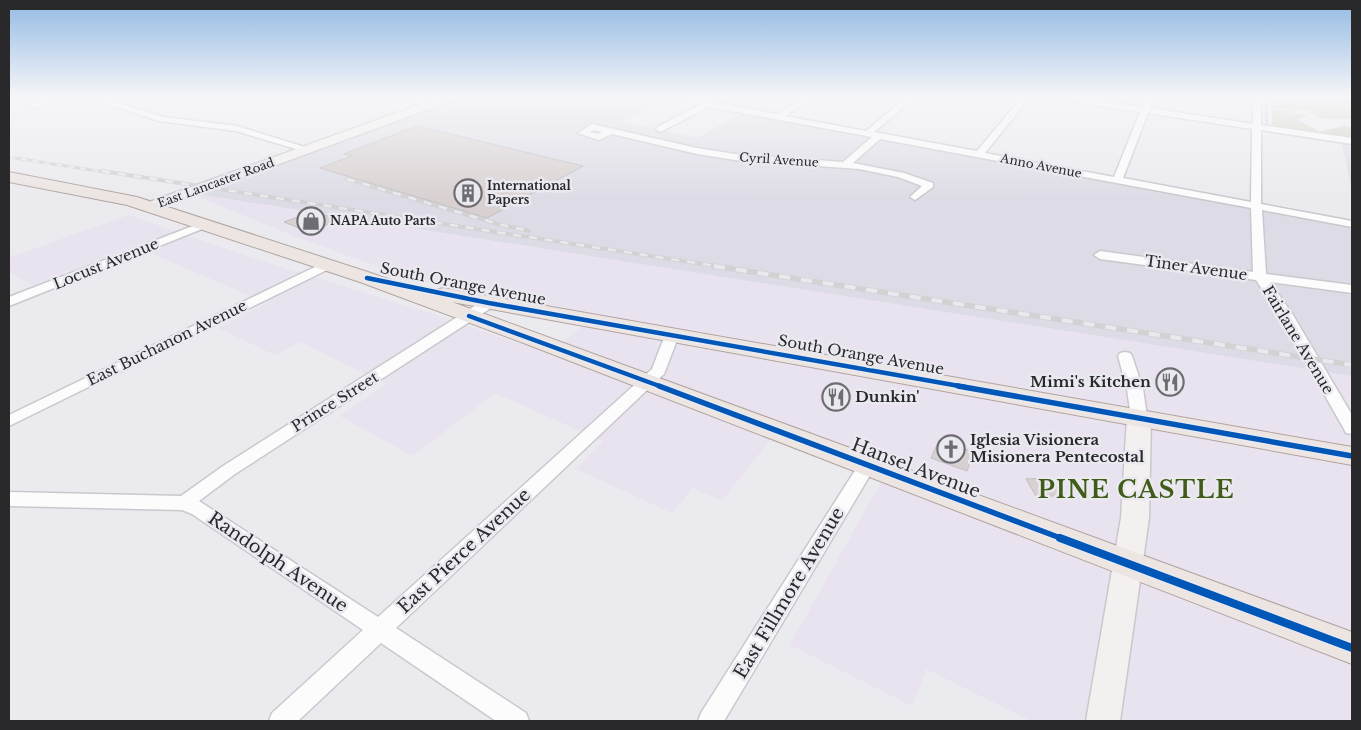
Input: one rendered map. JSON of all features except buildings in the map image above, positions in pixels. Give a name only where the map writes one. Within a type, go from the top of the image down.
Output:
[{"type":"main road","name":"South Orange Avenue","points":[[9,177],[93,192],[149,207],[324,266],[367,278],[489,303],[1352,456]]},
{"type":"main road","name":"South Orange Avenue","points":[[367,278],[469,316]]},
{"type":"main road","name":"Hansel Avenue","points":[[469,316],[867,464],[1352,648]]},
{"type":"street","points":[[244,131],[306,149]]},
{"type":"street","name":"East Lancaster Road","points":[[149,207],[356,131]]},
{"type":"street","name":"Cyril Avenue","points":[[610,131],[697,151],[735,157],[859,166],[901,175],[929,185],[915,197]]},
{"type":"street","name":"Anno Avenue","points":[[840,131],[1352,224]]},
{"type":"street","points":[[844,165],[878,131]]},
{"type":"street","points":[[979,155],[998,131]]},
{"type":"street","points":[[1118,181],[1137,131]]},
{"type":"street","name":"Fairlane Avenue","points":[[1256,131],[1256,206],[1260,277],[1295,331],[1352,429]]},
{"type":"street","points":[[1284,131],[1352,141]]},
{"type":"street","points":[[859,166],[887,141]]},
{"type":"street","name":"Locust Avenue","points":[[9,302],[203,225]]},
{"type":"street","name":"Tiner Avenue","points":[[1100,255],[1352,290]]},
{"type":"street","name":"East Buchanon Avenue","points":[[9,421],[324,266]]},
{"type":"street","name":"Prince Street","points":[[184,503],[228,470],[489,303]]},
{"type":"street","name":"East Pierce Avenue","points":[[281,721],[648,382],[659,371],[672,335]]},
{"type":"street","points":[[1103,721],[1129,563],[1138,491],[1139,417],[1135,389],[1125,356]]},
{"type":"street","name":"East Fillmore Avenue","points":[[710,721],[867,464]]},
{"type":"street","name":"Randolph Avenue","points":[[9,499],[164,501],[184,503],[199,509],[517,721]]},
{"type":"shaded area","points":[[364,131],[665,131],[698,138],[710,131],[851,131],[1352,225],[1352,376],[190,193]]},
{"type":"shaded area","points":[[1340,136],[1352,138],[1352,189]]},
{"type":"shaded area","points":[[197,196],[1352,376],[1352,721],[1031,721],[926,669],[912,706],[790,645],[886,473],[777,431],[722,501],[693,488],[672,513],[576,469],[603,441],[495,393],[413,456],[340,416],[387,384],[300,342],[275,355],[218,328],[267,303],[134,246],[33,285],[9,272],[9,258],[128,215],[255,259],[433,314],[547,353],[579,329],[592,313],[413,279],[296,237]]},
{"type":"green space","points":[[1306,131],[1352,131],[1352,138]]},
{"type":"railway","points":[[9,157],[110,173]]},
{"type":"railway","points":[[102,171],[722,267]]},
{"type":"railway","points":[[347,179],[498,224],[529,231]]},
{"type":"railway","points":[[714,266],[1352,365]]},
{"type":"cycle path","points":[[367,278],[489,303],[1352,456]]},
{"type":"cycle path","points":[[469,316],[1352,648]]},
{"type":"place","name":"International Papers","points":[[468,193]]},
{"type":"place","name":"NAPA Auto Parts","points":[[311,221]]},
{"type":"place","name":"Mimi's Kitchen","points":[[1170,382]]},
{"type":"place","name":"Dunkin'","points":[[836,397]]},
{"type":"place","name":"Iglesia Visionera Misionera Pentecostal","points":[[951,449]]},
{"type":"district","name":"PINE CASTLE","points":[[1136,490]]}]
